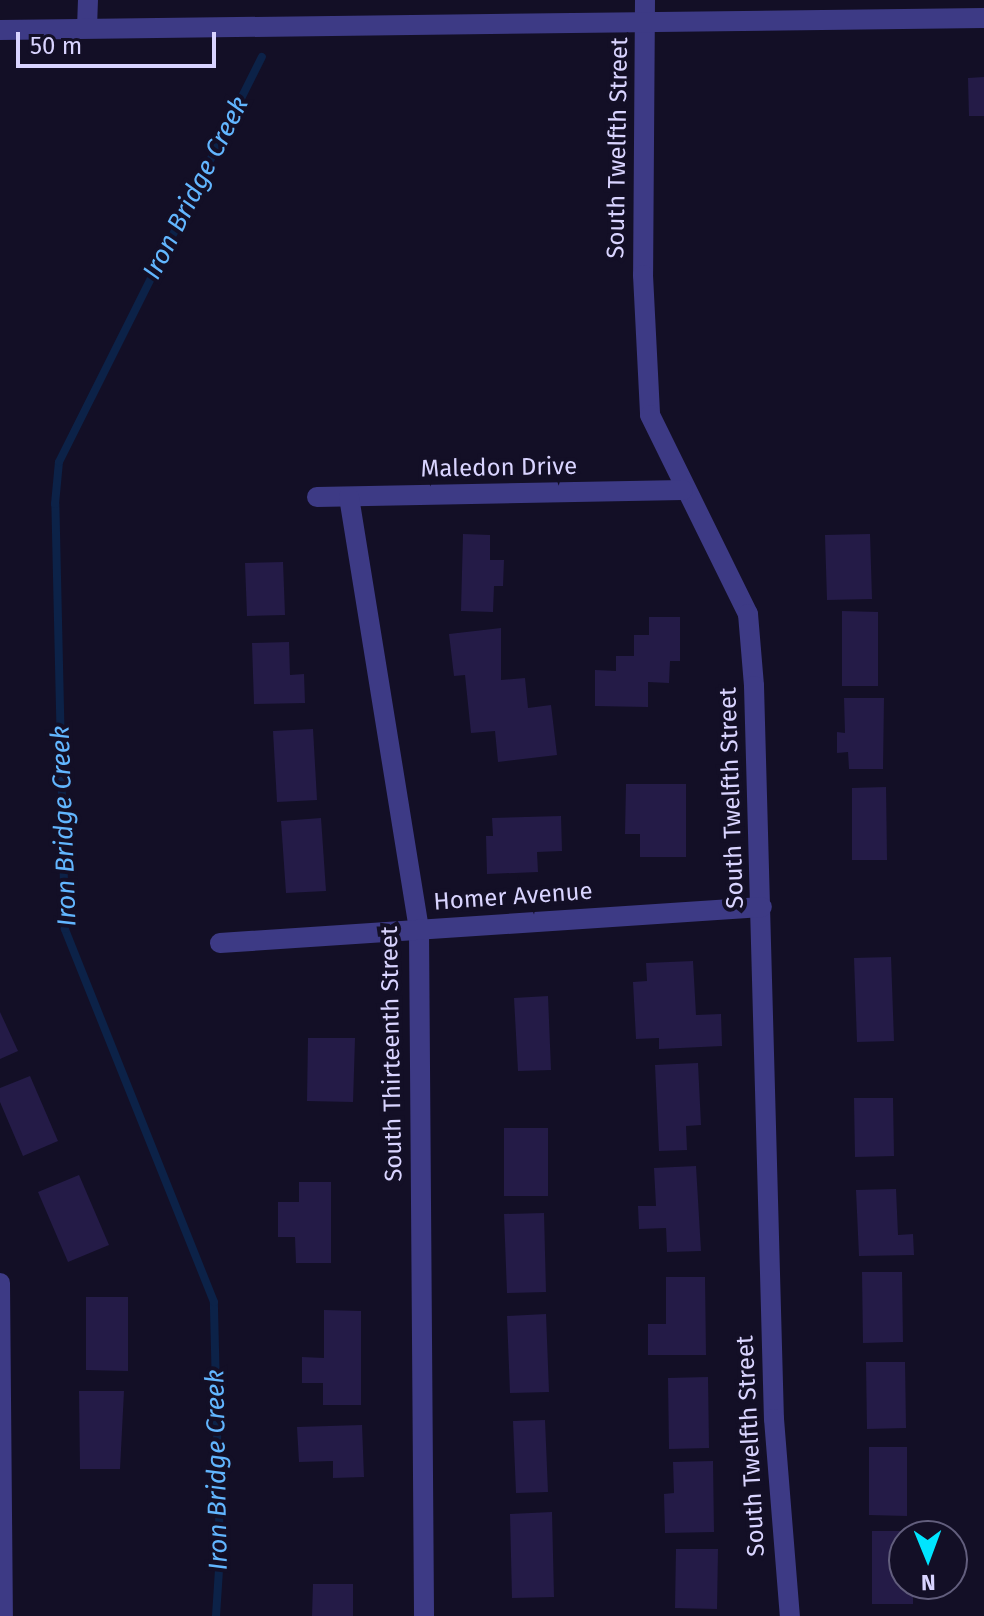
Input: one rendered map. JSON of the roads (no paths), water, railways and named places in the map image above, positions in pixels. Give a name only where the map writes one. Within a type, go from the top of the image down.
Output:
[{"type":"street","points":[[87,28],[88,0]]},
{"type":"street","name":"South Twelfth Street","points":[[645,0],[643,275],[650,415],[683,490],[748,614],[762,907],[774,1419],[790,1616]]},
{"type":"street","points":[[0,30],[984,18]]},
{"type":"street","name":"Maledon Drive","points":[[317,497],[683,490]]},
{"type":"street","name":"South Thirteenth Street","points":[[349,497],[419,930],[424,1616]]},
{"type":"street","name":"Homer Avenue","points":[[220,943],[762,907]]},
{"type":"street","points":[[0,1283],[3,1616]]},
{"type":"waterway","name":"Iron Bridge Creek","points":[[216,1616],[220,1554],[214,1302],[65,929],[55,504],[59,462],[262,57]]}]
